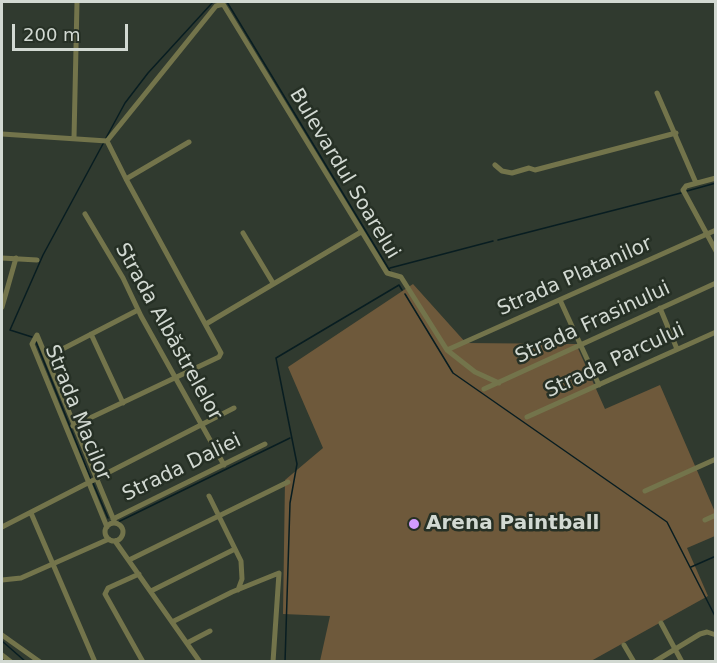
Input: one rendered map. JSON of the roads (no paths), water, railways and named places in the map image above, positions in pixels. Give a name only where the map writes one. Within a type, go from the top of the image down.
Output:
[{"type":"street","points":[[74,138],[77,2]]},
{"type":"street","name":"Bulevardul Soarelui","points":[[107,141],[216,6],[223,4],[387,273],[397,274],[407,284],[447,350]]},
{"type":"street","points":[[657,93],[696,183]]},
{"type":"street","points":[[2,134],[107,141],[126,180],[206,324],[220,355],[73,426]]},
{"type":"street","points":[[495,165],[502,171],[512,173],[529,168],[536,170],[676,134]]},
{"type":"street","points":[[126,180],[189,142]]},
{"type":"street","points":[[716,178],[684,188],[685,196],[716,251]]},
{"type":"street","name":"Strada Albăstrelelor","points":[[85,214],[123,278],[138,310],[224,465]]},
{"type":"street","name":"Strada Platanilor","points":[[447,350],[716,230]]},
{"type":"street","points":[[206,324],[361,231]]},
{"type":"street","points":[[243,233],[273,283]]},
{"type":"street","points":[[2,258],[37,260]]},
{"type":"street","points":[[2,308],[16,258]]},
{"type":"street","name":"Strada Frasinului","points":[[484,389],[716,283]]},
{"type":"street","points":[[560,300],[599,385]]},
{"type":"street","points":[[660,308],[677,349]]},
{"type":"street","points":[[47,357],[138,310]]},
{"type":"street","name":"Strada Parcului","points":[[527,417],[716,332]]},
{"type":"street","points":[[91,334],[123,403]]},
{"type":"street","name":"Strada Macilor","points":[[106,527],[92,480],[73,426],[38,335],[32,344],[92,480],[114,521]]},
{"type":"street","points":[[447,350],[475,372],[499,383]]},
{"type":"street","points":[[2,526],[73,492],[92,480],[234,408]]},
{"type":"street","name":"Strada Daliei","points":[[114,521],[265,444]]},
{"type":"street","points":[[645,491],[716,459]]},
{"type":"street","points":[[129,560],[288,482]]},
{"type":"street","points":[[209,496],[243,571],[238,590]]},
{"type":"street","points":[[31,513],[95,662]]},
{"type":"street","points":[[705,520],[716,515]]},
{"type":"street","points":[[2,580],[15,581],[54,563],[112,540],[121,537],[122,530],[114,521],[106,527],[105,531],[112,540],[129,560],[200,662]]},
{"type":"street","points":[[151,591],[235,549]]},
{"type":"street","points":[[172,622],[279,573],[273,662]]},
{"type":"street","points":[[139,574],[105,591],[143,662]]},
{"type":"street","points":[[661,623],[682,662]]},
{"type":"street","points":[[187,643],[210,631]]},
{"type":"street","points":[[654,662],[700,634],[714,634]]},
{"type":"street","points":[[2,636],[40,662]]},
{"type":"street","points":[[624,645],[634,662]]},
{"type":"street","points":[[2,655],[11,662]]},
{"type":"waterway","points":[[106,138],[125,103],[148,73],[213,2]]},
{"type":"waterway","points":[[227,2],[390,271]]},
{"type":"waterway","points":[[32,337],[10,330],[43,255],[104,142]]},
{"type":"waterway","points":[[687,191],[716,183]]},
{"type":"waterway","points":[[498,240],[681,193]]},
{"type":"waterway","points":[[390,268],[493,241]]},
{"type":"waterway","points":[[285,662],[290,503],[297,464],[276,358],[399,285],[402,290]]},
{"type":"waterway","points":[[405,294],[453,373],[667,522],[716,618]]},
{"type":"waterway","points":[[36,342],[91,479]]},
{"type":"waterway","points":[[118,522],[290,438]]},
{"type":"waterway","points":[[93,483],[108,518]]},
{"type":"waterway","points":[[691,567],[716,556]]},
{"type":"waterway","points":[[2,641],[26,662]]},
{"type":"place","name":"Arena Paintball","points":[[414,524]]}]
